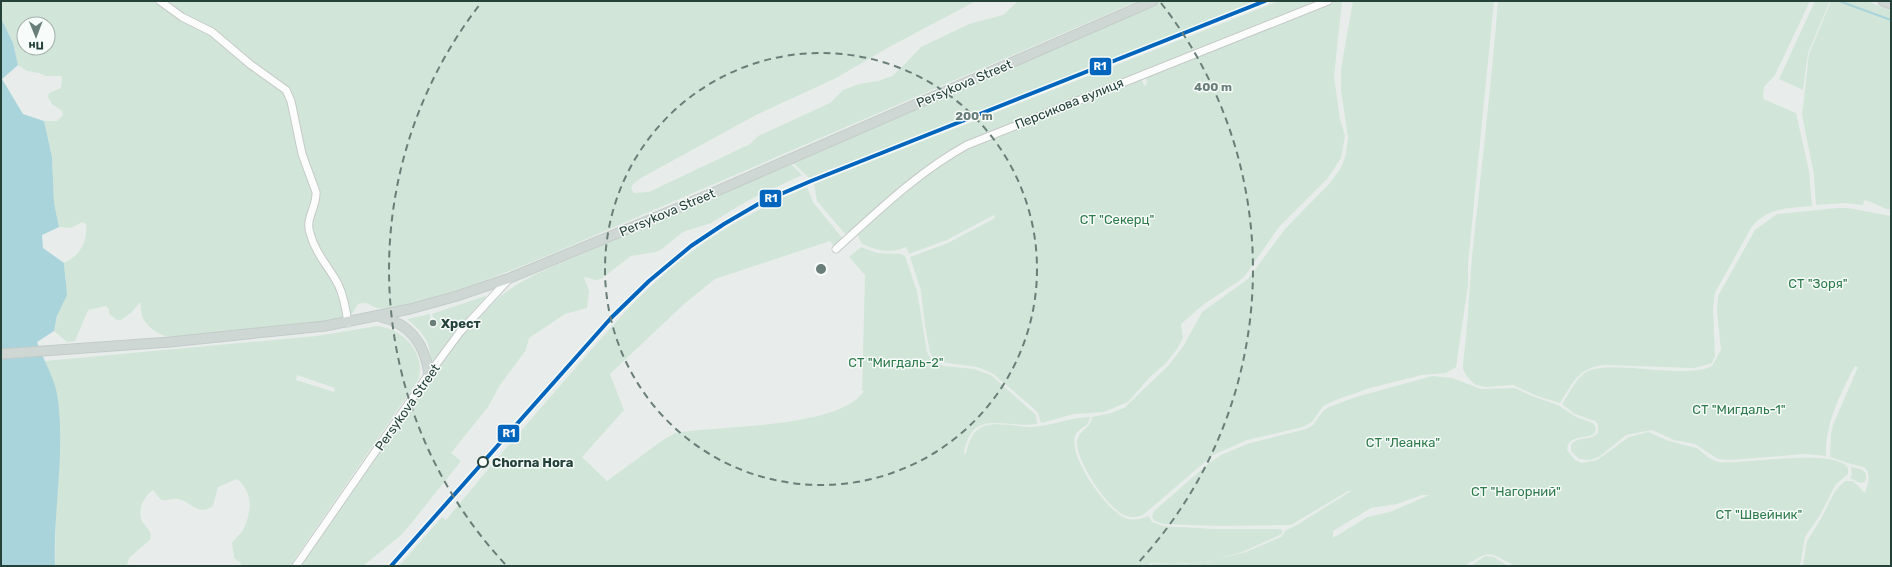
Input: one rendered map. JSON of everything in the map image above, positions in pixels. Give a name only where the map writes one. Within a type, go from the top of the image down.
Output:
[{"type":"main road","name":"Persykova Street","points":[[510,278],[673,210],[1152,1]]},
{"type":"main road","points":[[1883,1],[1891,4]]},
{"type":"main road","points":[[1,354],[268,332],[348,323],[433,303],[510,278]]},
{"type":"main road","points":[[378,317],[400,323],[413,334],[424,350],[429,374]]},
{"type":"street","points":[[160,1],[182,17],[212,32],[251,65],[281,85],[289,95],[300,150],[316,192],[316,199],[309,218],[310,233],[321,259],[342,291],[348,323]]},
{"type":"street","name":"Персикова вулиця","points":[[836,249],[910,183],[967,145],[1328,1]]},
{"type":"street","name":"Persykova Street","points":[[296,566],[429,374],[469,322],[510,278]]},
{"type":"green space","points":[[1,1],[976,1],[891,46],[836,78],[756,115],[641,178],[633,184],[631,188],[634,193],[649,192],[750,144],[758,136],[830,103],[843,90],[859,84],[878,81],[892,76],[921,47],[969,24],[1003,15],[1018,1],[1138,1],[554,253],[495,277],[454,291],[414,303],[387,308],[377,308],[367,303],[358,304],[349,318],[173,338],[157,332],[146,323],[142,316],[140,302],[132,312],[121,320],[117,320],[109,314],[109,309],[106,306],[88,310],[75,341],[67,342],[54,331],[66,280],[64,263],[74,256],[81,248],[86,237],[86,224],[82,222],[71,228],[59,227],[54,203],[52,157],[44,121],[57,121],[63,115],[62,111],[52,104],[48,97],[49,93],[61,88],[62,79],[61,76],[46,76],[27,71],[18,65],[13,43],[1,18]]},
{"type":"green space","points":[[1162,1],[1259,1],[809,178],[793,163]]},
{"type":"green space","points":[[1279,1],[1322,1],[972,139],[932,162],[894,192],[846,235],[817,201],[814,184]]},
{"type":"green space","name":"СТ \"Секерц\"","points":[[1336,1],[1342,1],[1334,77],[1340,119],[1345,136],[1341,158],[1328,178],[1279,227],[1245,276],[1204,304],[1181,324],[1183,338],[1177,349],[1166,363],[1150,377],[1128,402],[1104,412],[1074,414],[1041,423],[1038,413],[992,373],[977,367],[941,362],[934,359],[930,352],[925,326],[921,291],[910,257],[948,243],[995,218],[994,215],[947,240],[909,254],[906,247],[884,251],[862,244],[857,234],[911,186],[967,148],[1142,79],[1144,86],[1147,84],[1146,77]]},
{"type":"green space","points":[[1353,1],[1494,1],[1468,264],[1468,285],[1456,367],[1446,373],[1422,375],[1370,388],[1336,400],[1323,406],[1312,422],[1303,427],[1247,440],[1213,455],[1143,515],[1132,517],[1122,514],[1108,502],[1093,482],[1081,460],[1078,450],[1078,438],[1091,421],[1092,417],[1111,413],[1124,408],[1169,365],[1184,345],[1202,312],[1248,279],[1285,229],[1329,184],[1341,168],[1346,154],[1348,137],[1341,91],[1341,69]]},
{"type":"green space","points":[[1498,1],[1810,1],[1775,75],[1764,87],[1763,99],[1796,113],[1809,171],[1812,206],[1778,210],[1763,216],[1751,228],[1715,293],[1713,308],[1715,356],[1712,363],[1695,368],[1603,365],[1594,367],[1581,374],[1572,383],[1560,403],[1537,396],[1513,385],[1486,387],[1476,385],[1467,377],[1463,369],[1463,363],[1472,257]]},
{"type":"green space","points":[[1815,1],[1830,1],[1808,53],[1803,90],[1779,79]]},
{"type":"green space","points":[[1831,1],[1867,1],[1891,10],[1891,210],[1864,200],[1863,205],[1845,203],[1816,205],[1814,175],[1802,115],[1809,54]]},
{"type":"green space","points":[[791,164],[802,175],[749,200],[711,223],[683,232],[656,252],[631,256],[601,279],[595,280],[584,277],[589,291],[587,308],[565,314],[529,338],[526,350],[500,385],[488,407],[451,453],[461,461],[400,536],[363,566],[301,566],[431,376],[466,330],[499,297],[516,285],[538,273]]},
{"type":"green space","name":"СТ \"Мигдаль-2\"","points":[[807,187],[813,202],[843,239],[835,247],[830,241],[715,279],[683,305],[610,374],[624,410],[582,457],[607,481],[663,440],[675,433],[805,419],[830,412],[851,403],[864,391],[862,391],[865,275],[849,257],[861,247],[877,253],[901,254],[905,256],[917,291],[927,352],[932,361],[944,366],[974,369],[991,375],[1036,415],[1037,424],[1025,425],[991,423],[981,425],[974,430],[968,439],[965,455],[972,436],[975,432],[987,425],[999,424],[1032,427],[1075,418],[1090,417],[1088,424],[1079,430],[1075,436],[1074,445],[1077,456],[1090,482],[1099,494],[1108,505],[1125,518],[1137,519],[1149,516],[1152,522],[1163,526],[1214,529],[1279,529],[1282,530],[1282,534],[1245,551],[1207,562],[1185,564],[1151,563],[1147,566],[399,566],[442,517],[446,520],[601,339],[631,306],[663,275],[680,260],[724,229]]},
{"type":"green space","points":[[1848,208],[1891,216],[1891,566],[1803,566],[1807,541],[1822,517],[1835,491],[1845,481],[1853,481],[1865,493],[1869,479],[1868,473],[1864,467],[1830,457],[1833,425],[1858,367],[1855,366],[1834,410],[1828,432],[1826,456],[1804,454],[1731,460],[1718,459],[1695,444],[1674,440],[1652,430],[1626,435],[1599,457],[1590,460],[1579,459],[1571,451],[1571,445],[1577,440],[1592,437],[1598,433],[1598,424],[1595,421],[1575,414],[1562,404],[1580,377],[1594,369],[1608,367],[1682,371],[1699,370],[1712,366],[1721,350],[1717,312],[1718,296],[1755,230],[1777,214]]},
{"type":"green space","points":[[485,296],[486,297],[459,327],[434,362],[430,360],[429,347],[424,336],[407,319],[430,314],[431,325],[436,324],[432,314]]},
{"type":"green space","points":[[377,326],[387,328],[404,337],[411,344],[416,352],[420,370],[418,380],[290,566],[240,566],[241,563],[234,558],[232,543],[244,528],[250,508],[250,502],[246,490],[237,479],[218,487],[213,506],[203,510],[194,507],[183,500],[162,500],[153,490],[144,500],[140,512],[142,521],[151,534],[150,540],[129,558],[127,566],[55,566],[56,510],[60,446],[58,399],[45,361],[317,336]],"holes":[[[297,375],[335,388],[334,392],[296,380]]]},
{"type":"green space","points":[[1432,376],[1452,378],[1481,389],[1515,388],[1558,405],[1576,417],[1593,423],[1596,428],[1594,434],[1574,439],[1568,445],[1567,450],[1575,460],[1582,463],[1597,460],[1629,437],[1648,432],[1669,441],[1697,448],[1709,458],[1718,462],[1788,458],[1826,459],[1840,462],[1848,468],[1848,474],[1836,484],[1820,515],[1805,537],[1800,566],[1515,566],[1490,554],[1480,557],[1465,566],[1148,566],[1152,564],[1201,563],[1246,552],[1281,537],[1286,530],[1297,525],[1351,491],[1348,491],[1291,525],[1219,526],[1163,524],[1155,521],[1152,517],[1154,511],[1209,463],[1221,455],[1250,443],[1306,429],[1313,425],[1323,411],[1329,407],[1356,397]],"holes":[[[1422,495],[1429,495],[1390,512],[1367,517],[1333,538],[1333,531],[1371,508],[1397,504]]]},
{"type":"green space","points":[[1851,467],[1861,469],[1865,473],[1865,482],[1860,483],[1850,478],[1852,474]]},
{"type":"green space","points":[[1485,556],[1494,557],[1508,566],[1471,566]]},
{"type":"water","points":[[1,18],[13,43],[18,65],[2,79],[23,114],[44,121],[52,157],[54,203],[59,227],[42,235],[43,248],[64,263],[67,295],[57,316],[54,331],[37,342],[55,386],[60,421],[60,462],[55,566],[1,566]]},
{"type":"waterway","points":[[1839,1],[1891,20]]},
{"type":"transit line","name":"R1","points":[[391,566],[611,318],[649,281],[691,246],[724,224],[760,203],[811,181],[1265,1]]},
{"type":"place","name":"Хрест","points":[[433,323]]},
{"type":"place","name":"Chorna Hora","points":[[483,462]]},
{"type":"park label","name":"СТ \"Зоря\"","points":[[1818,283]]},
{"type":"park label","name":"СТ \"Мигдаль-1\"","points":[[1739,409]]},
{"type":"park label","name":"СТ \"Леанка\"","points":[[1403,442]]},
{"type":"park label","name":"СТ \"Нагорний\"","points":[[1516,491]]},
{"type":"park label","name":"СТ \"Швейник\"","points":[[1759,514]]}]
